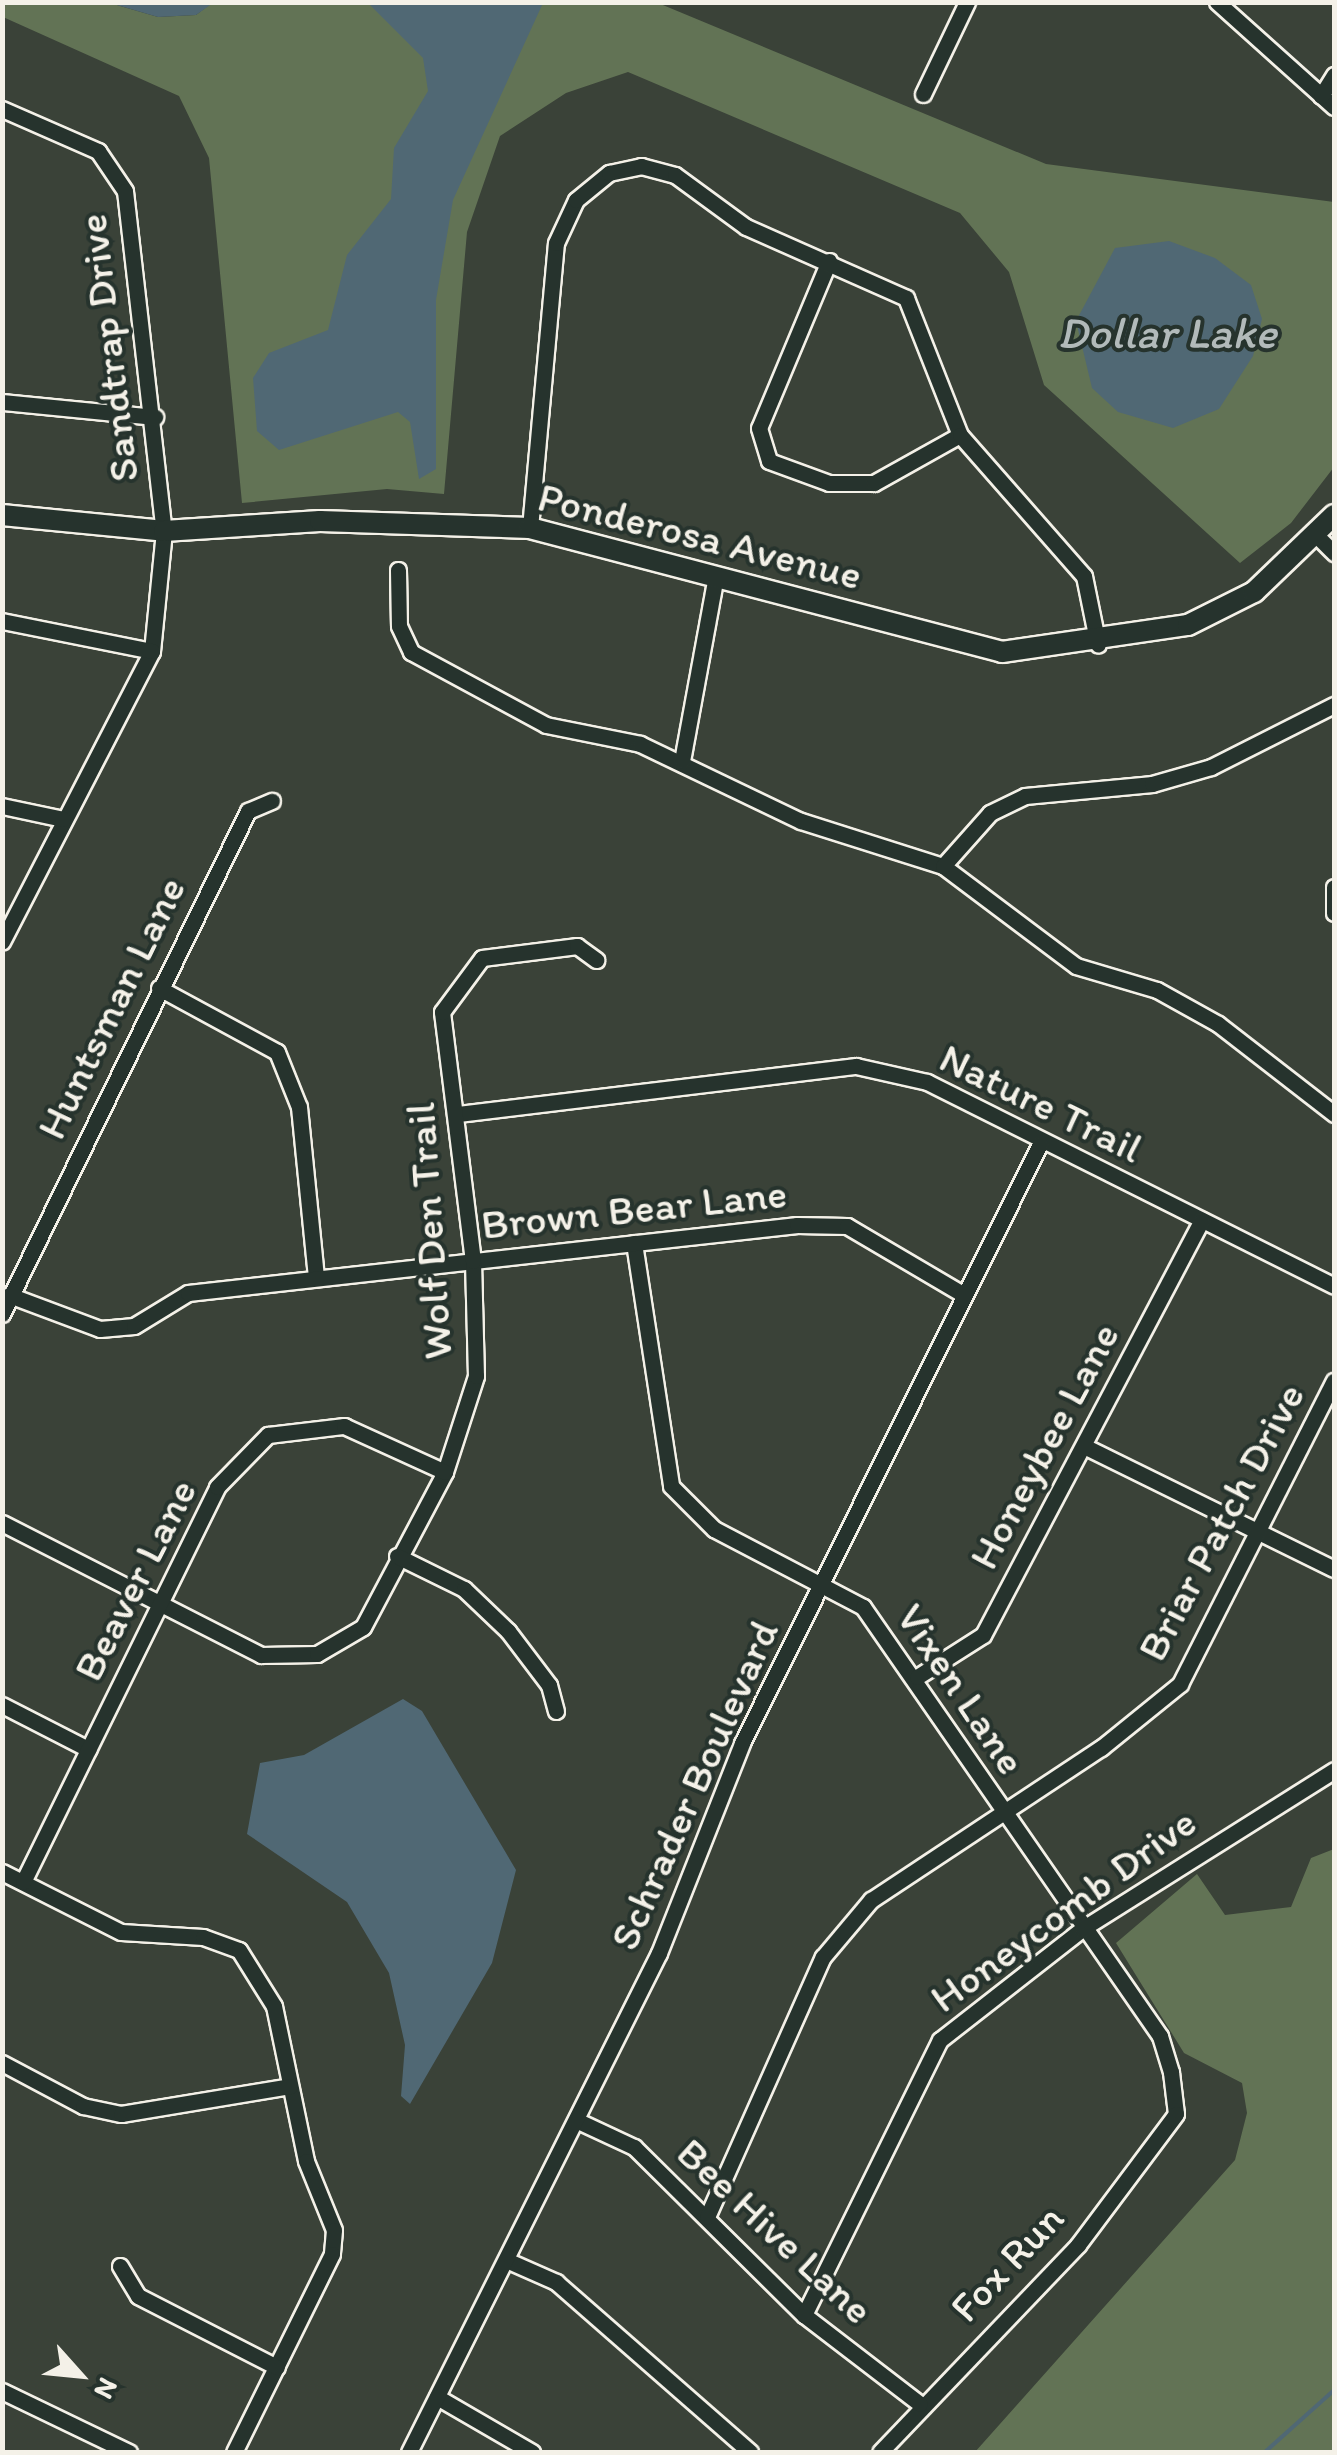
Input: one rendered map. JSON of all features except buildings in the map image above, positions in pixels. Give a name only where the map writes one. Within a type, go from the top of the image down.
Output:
[{"type":"street","points":[[923,94],[967,2]]},
{"type":"street","points":[[1217,2],[1328,101],[1334,75]]},
{"type":"street","name":"Sandtrap Drive","points":[[2,109],[116,168],[155,416],[164,530],[152,650]]},
{"type":"street","points":[[530,528],[556,243],[576,200],[609,174],[641,166],[675,175],[746,228],[829,261],[906,298],[960,435],[1068,550],[1084,576],[1098,645]]},
{"type":"street","points":[[829,261],[758,428],[769,461],[829,483],[874,482],[960,435]]},
{"type":"street","points":[[2,402],[155,416]]},
{"type":"street","name":"Ponderosa Avenue","points":[[2,516],[164,530],[320,521],[530,528],[1002,652],[1098,645],[1188,625],[1254,592],[1318,537],[1334,515]]},
{"type":"street","points":[[1318,537],[1334,553]]},
{"type":"street","points":[[398,570],[401,634],[412,652],[546,725],[682,762],[801,821],[944,866],[1076,966],[1157,990],[1231,1032],[1333,1111]]},
{"type":"street","points":[[682,762],[716,576]]},
{"type":"street","points":[[2,621],[152,650],[2,942]]},
{"type":"street","points":[[944,866],[990,813],[1026,796],[1152,784],[1211,767],[1334,705]]},
{"type":"street","name":"Huntsman Lane","points":[[2,1314],[248,811],[272,801]]},
{"type":"street","points":[[2,806],[63,820]]},
{"type":"street","points":[[1334,887],[1334,913]]},
{"type":"street","name":"Wolf Den Trail","points":[[2,1524],[261,1654],[317,1654],[363,1626],[445,1472],[476,1376],[473,1262],[458,1114],[442,1012],[482,958],[577,946],[596,960]]},
{"type":"street","points":[[159,988],[277,1052],[299,1107],[316,1277]]},
{"type":"street","name":"Nature Trail","points":[[458,1114],[856,1066],[927,1082],[1040,1144],[1334,1286]]},
{"type":"street","name":"Schrader Boulevard","points":[[408,2452],[659,1953],[742,1743],[1040,1144]]},
{"type":"street","name":"Honeybee Lane","points":[[917,1676],[983,1635],[1086,1447],[1202,1220]]},
{"type":"street","name":"Brown Bear Lane","points":[[9,1295],[100,1329],[134,1326],[188,1294],[634,1243],[847,1226],[964,1295]]},
{"type":"street","name":"Vixen Lane","points":[[634,1243],[671,1486],[714,1528],[863,1607],[917,1676],[1004,1816],[1160,2036],[1176,2114]]},
{"type":"street","name":"Briar Patch Drive","points":[[707,2217],[823,1957],[871,1900],[1004,1816],[1180,1684],[1334,1381]]},
{"type":"street","name":"Beaver Lane","points":[[22,1882],[217,1487],[268,1435],[344,1426],[445,1472]]},
{"type":"street","points":[[1086,1447],[1334,1569]]},
{"type":"street","points":[[397,1556],[464,1588],[497,1620],[549,1686],[556,1712]]},
{"type":"street","points":[[2,1705],[88,1749]]},
{"type":"street","name":"Honeycomb Drive","points":[[804,2315],[940,2040],[1082,1929],[1334,1770]]},
{"type":"street","points":[[2,1872],[120,1932],[204,1937],[239,1950],[274,2006],[290,2086],[334,2230],[332,2254],[234,2452]]},
{"type":"street","points":[[2,2063],[83,2106],[121,2114],[290,2086]]},
{"type":"street","name":"Fox Run","points":[[880,2452],[920,2404],[1078,2244],[1176,2114]]},
{"type":"street","name":"Bee Hive Lane","points":[[576,2120],[634,2147],[804,2315],[920,2404]]},
{"type":"street","points":[[506,2260],[556,2282],[750,2452]]},
{"type":"street","points":[[120,2266],[138,2296],[276,2367]]},
{"type":"street","points":[[2,2391],[129,2452]]},
{"type":"street","points":[[437,2397],[532,2452]]},
{"type":"green space","points":[[213,2],[658,3],[1046,164],[1334,202],[1334,467],[1291,523],[1240,563],[1044,385],[1009,272],[960,213],[628,72],[566,93],[500,136],[467,232],[444,494],[387,489],[242,503],[209,158],[179,96],[3,17],[2,3],[110,3],[158,17],[196,15]]},
{"type":"green space","points":[[1334,1849],[1334,2452],[975,2452],[1235,2160],[1247,2113],[1242,2083],[1184,2053],[1116,1943],[1197,1874],[1225,1915],[1291,1907],[1311,1858]]},
{"type":"water","points":[[213,2],[196,15],[158,17],[110,3]]},
{"type":"water","points":[[368,3],[543,3],[453,200],[436,300],[436,469],[419,479],[410,422],[398,412],[279,450],[257,431],[253,378],[269,353],[328,330],[347,255],[391,199],[394,148],[428,91],[423,58]]},
{"type":"water","name":"Dollar Lake","points":[[1169,241],[1215,258],[1251,285],[1262,319],[1253,356],[1219,409],[1173,428],[1118,412],[1092,388],[1076,321],[1115,248]]},
{"type":"water","points":[[403,1699],[422,1711],[516,1870],[492,1963],[410,2104],[401,2096],[405,2045],[389,1973],[347,1902],[247,1834],[260,1763],[304,1755]]},
{"type":"waterway","points":[[1265,2452],[1334,2390]]}]
